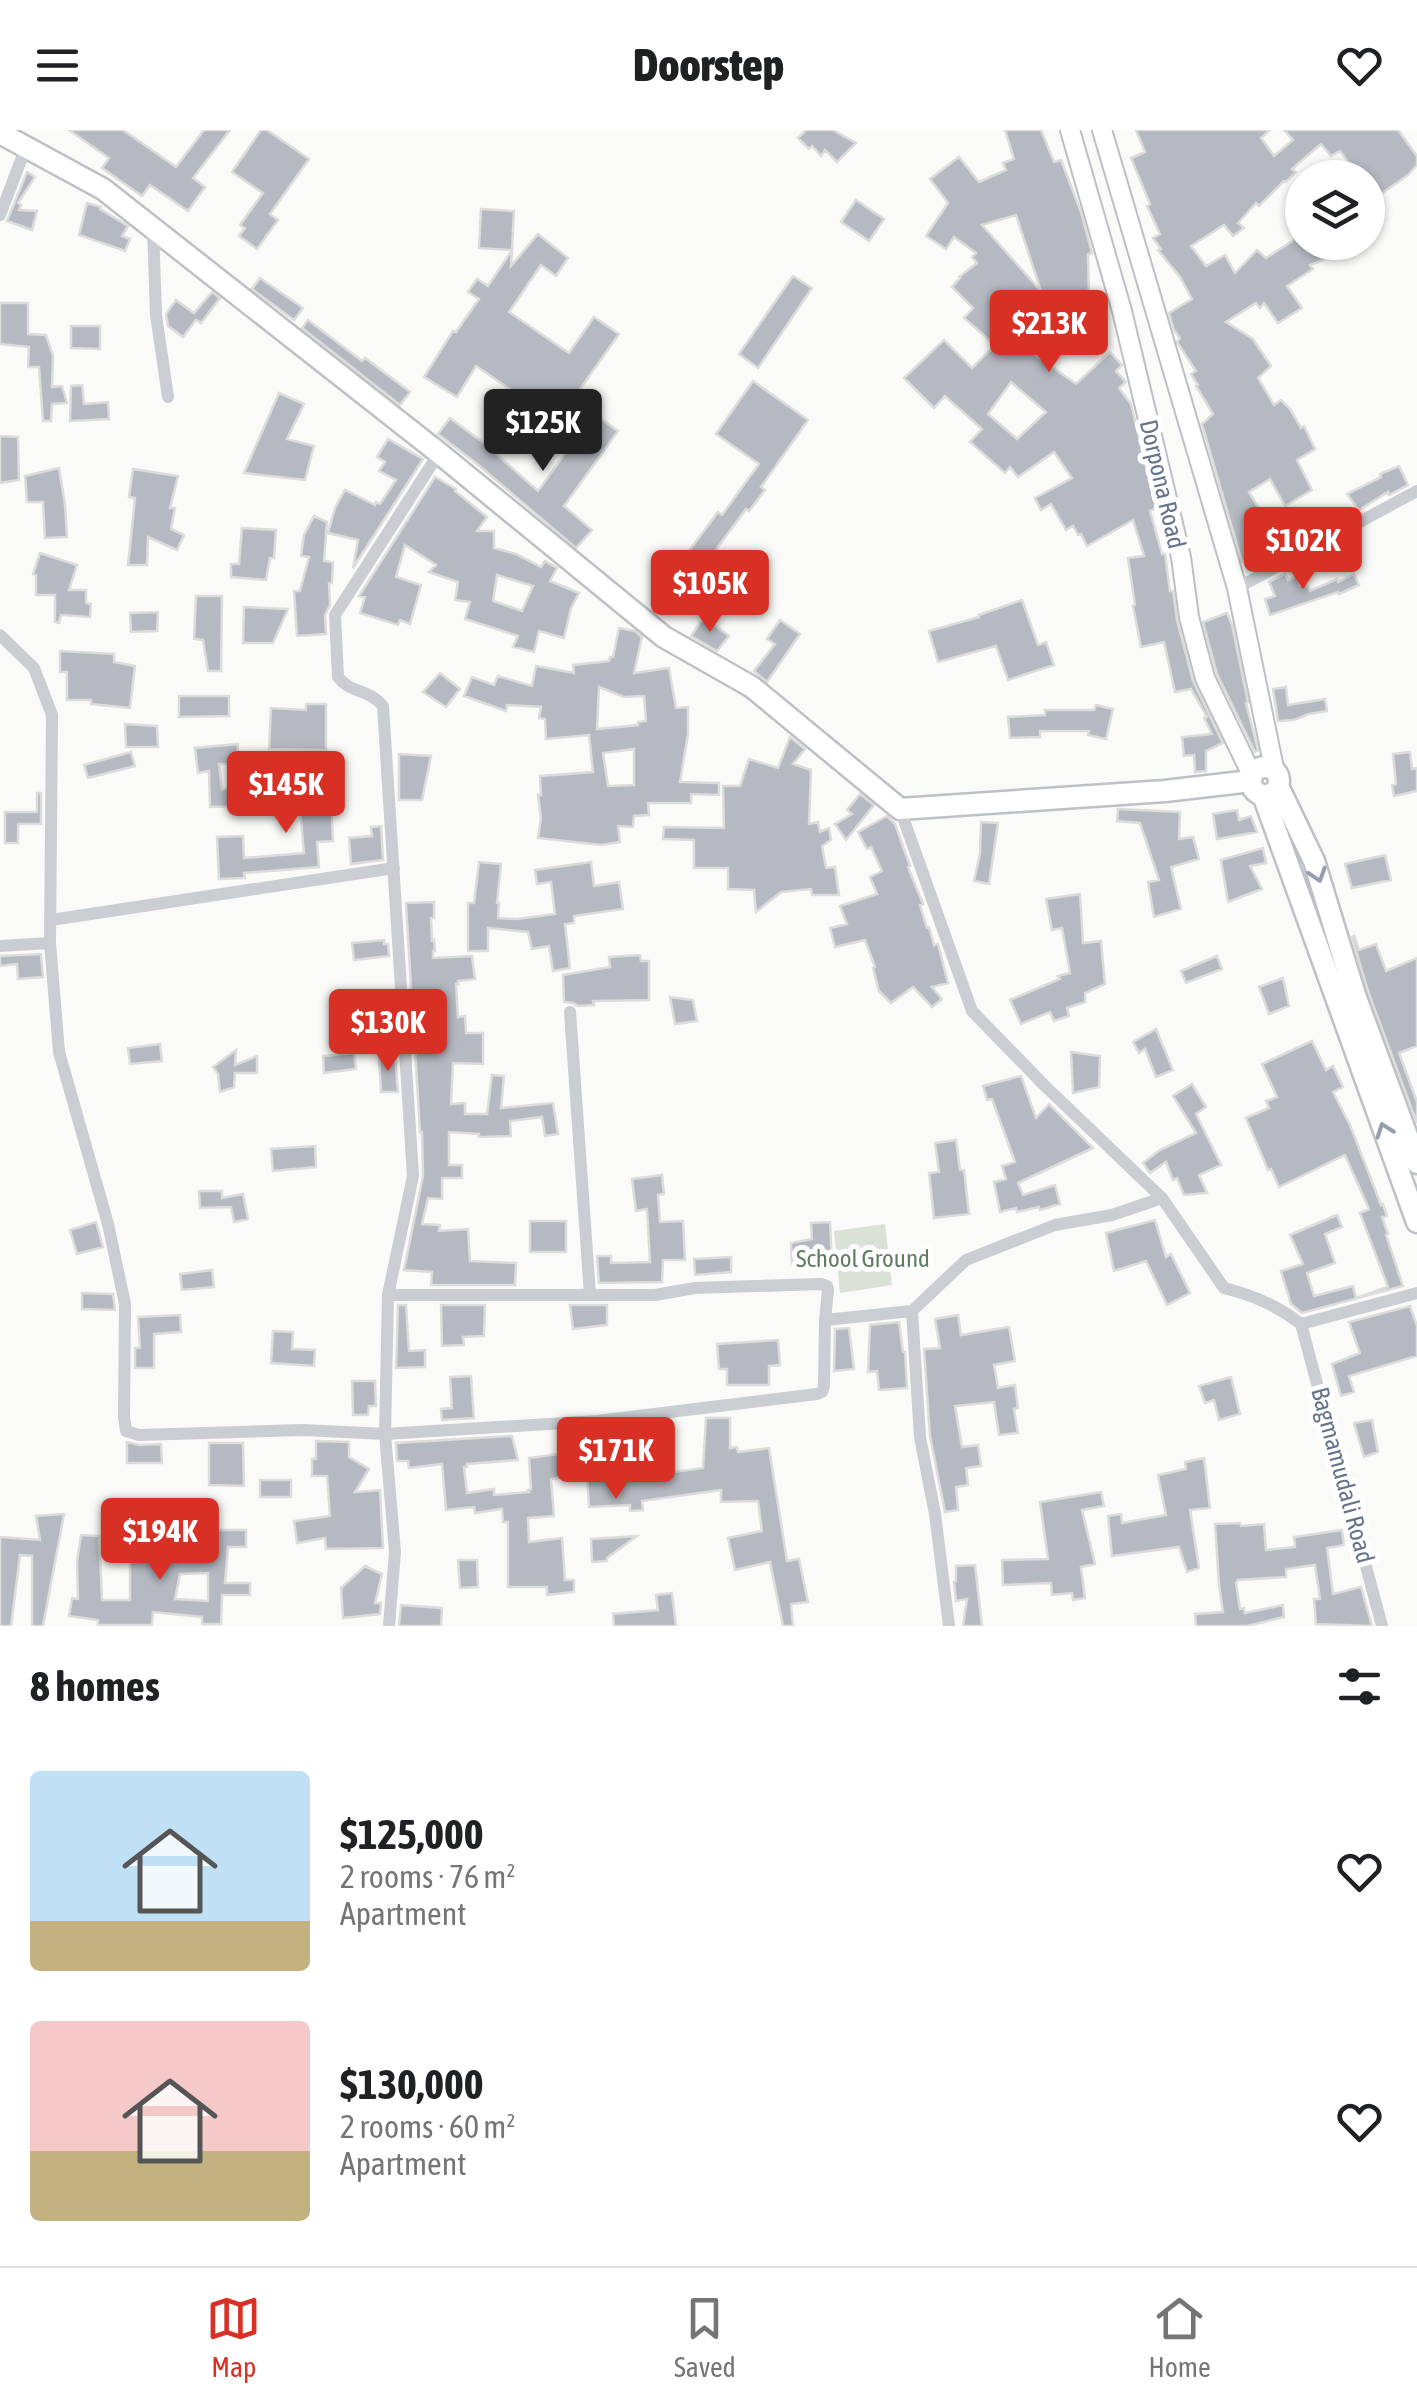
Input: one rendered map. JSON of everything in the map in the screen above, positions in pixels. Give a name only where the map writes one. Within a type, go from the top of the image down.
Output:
[{"type":"main road","points":[[0,133],[103,189],[439,453],[664,637],[752,687],[900,809],[1263,781]]},
{"type":"main road","name":"Dorpona Road","points":[[1263,781],[1314,861],[1355,994],[1417,1163]]},
{"type":"main road","name":"Dorpona Road","points":[[1263,781],[1417,1222]]},
{"type":"street","name":"Dorpona Road","points":[[1070,130],[1122,312],[1181,557],[1189,618],[1204,678],[1263,781]]},
{"type":"street","name":"Dorpona Road","points":[[1102,130],[1237,588],[1263,781]]},
{"type":"street","points":[[0,215],[26,147]]},
{"type":"street","points":[[153,228],[156,315],[168,397]]},
{"type":"street","points":[[388,1626],[395,1552],[385,1434],[388,1295],[414,1176],[384,706],[374,696],[345,686],[338,678],[335,615],[439,453]]},
{"type":"street","points":[[1237,588],[1417,491]]},
{"type":"street","points":[[0,634],[34,668],[52,715],[50,942],[58,1052],[108,1224],[126,1304],[126,1431],[139,1435],[304,1430],[385,1434],[598,1421],[817,1394],[824,1386],[828,1290],[820,1284],[695,1288],[655,1296],[388,1295]]},
{"type":"street","points":[[900,809],[972,1011],[1162,1198],[1224,1288],[1254,1295],[1301,1324],[1417,1293]]},
{"type":"street","points":[[51,920],[394,868]]},
{"type":"street","points":[[0,946],[50,942]]},
{"type":"street","points":[[570,1012],[590,1295]]},
{"type":"street","points":[[826,1320],[912,1311],[966,1260],[1055,1225],[1112,1215],[1162,1198]]},
{"type":"street","points":[[912,1311],[920,1437],[935,1514],[949,1626]]},
{"type":"street","name":"Bagmamudali Road","points":[[1301,1324],[1382,1626]]},
{"type":"green space","name":"School Ground","points":[[885,1224],[892,1285],[840,1293],[834,1231]]},
{"type":"building","points":[[69,130],[123,130],[176,167],[204,130],[230,130],[193,178],[205,187],[188,211],[150,185],[142,196],[102,168],[109,158]]},
{"type":"building","points":[[261,130],[267,130],[309,159],[270,214],[278,220],[257,249],[239,236],[245,228],[240,225],[263,193],[232,172]]},
{"type":"building","points":[[806,130],[833,130],[856,143],[837,162],[825,150],[821,156],[798,138]]},
{"type":"building","points":[[1005,130],[1041,130],[1054,162],[1061,160],[1081,212],[1092,253],[1088,254],[1089,296],[1054,297],[1038,315],[1055,330],[1034,354],[1076,384],[1110,352],[1122,365],[1116,371],[1126,382],[1119,388],[1131,404],[1156,508],[1150,511],[1165,554],[1170,591],[1193,681],[1223,743],[1206,751],[1206,771],[1195,772],[1194,755],[1184,756],[1182,737],[1212,734],[1204,718],[1207,717],[1191,689],[1175,692],[1164,642],[1141,647],[1128,558],[1144,556],[1133,520],[1087,546],[1073,526],[1066,530],[1051,504],[1041,510],[1035,498],[1072,478],[1054,452],[1018,477],[1010,467],[1005,473],[970,442],[982,429],[945,396],[934,408],[904,378],[944,340],[972,368],[995,345],[964,318],[973,308],[952,287],[977,263],[972,257],[976,253],[954,237],[946,249],[926,236],[948,203],[930,179],[959,157],[979,182],[1006,170],[1003,163],[1014,159]],"holes":[[[1016,215],[1041,291],[982,225]],[[1011,382],[1046,412],[1017,439],[988,414]]]},
{"type":"building","points":[[1136,130],[1270,130],[1261,138],[1274,156],[1293,140],[1284,130],[1398,130],[1417,156],[1417,165],[1408,175],[1385,191],[1385,160],[1347,160],[1340,151],[1331,156],[1321,144],[1302,160],[1285,160],[1285,182],[1259,206],[1256,203],[1238,223],[1244,228],[1233,236],[1224,225],[1191,246],[1206,266],[1225,255],[1235,273],[1257,250],[1266,258],[1285,246],[1285,260],[1323,260],[1310,265],[1313,269],[1287,286],[1302,308],[1278,323],[1264,303],[1260,308],[1256,303],[1226,322],[1253,339],[1271,366],[1258,378],[1274,405],[1281,400],[1301,428],[1304,426],[1315,449],[1297,460],[1312,490],[1285,506],[1270,479],[1249,492],[1281,546],[1273,549],[1276,556],[1248,570],[1242,562],[1202,424],[1213,414],[1196,386],[1191,374],[1196,371],[1177,342],[1180,338],[1169,313],[1192,299],[1153,238],[1160,234],[1131,158],[1145,152]]},
{"type":"building","points":[[27,172],[35,177],[18,203],[19,210],[37,211],[32,230],[7,221]]},
{"type":"building","points":[[856,200],[884,219],[869,241],[841,222]]},
{"type":"building","points":[[87,203],[101,207],[128,226],[122,236],[130,239],[125,251],[79,235]]},
{"type":"building","points":[[481,209],[514,211],[512,250],[479,248]]},
{"type":"building","points":[[538,234],[568,258],[556,276],[541,265],[509,312],[569,353],[594,317],[619,334],[532,448],[508,430],[530,403],[476,366],[457,397],[424,377],[479,299],[468,292],[477,279],[488,286],[512,250],[511,266]]},
{"type":"building","points":[[793,276],[812,288],[758,368],[739,354]]},
{"type":"building","points":[[260,278],[303,308],[294,320],[252,289]]},
{"type":"building","points":[[212,292],[220,298],[201,323],[196,320],[183,337],[168,326],[166,314],[176,300],[194,313]]},
{"type":"building","points":[[0,303],[28,303],[28,334],[46,335],[53,356],[52,387],[62,386],[67,403],[52,404],[51,421],[43,421],[39,367],[28,367],[29,347],[0,344]]},
{"type":"building","points":[[308,320],[410,392],[400,405],[302,328]]},
{"type":"building","points":[[71,326],[100,326],[100,349],[71,348]]},
{"type":"building","points":[[753,381],[808,420],[761,487],[765,490],[749,511],[746,509],[686,590],[669,578],[759,464],[716,434]]},
{"type":"building","points":[[82,385],[84,404],[108,402],[109,419],[70,421],[71,386]]},
{"type":"building","points":[[279,393],[304,404],[287,439],[314,446],[305,480],[244,473]]},
{"type":"building","points":[[594,414],[618,431],[564,506],[592,530],[576,548],[438,434],[450,418],[538,491]]},
{"type":"building","points":[[0,436],[18,437],[19,480],[0,483]]},
{"type":"building","points":[[388,439],[423,459],[353,568],[358,540],[328,533],[345,490],[375,505],[380,504],[396,480],[379,471],[385,462],[377,457]]},
{"type":"building","points":[[1399,466],[1408,485],[1359,510],[1347,494]]},
{"type":"building","points":[[59,468],[67,537],[45,538],[43,502],[27,502],[25,476]]},
{"type":"building","points":[[133,469],[178,476],[170,508],[175,508],[171,529],[184,535],[177,550],[148,537],[147,565],[128,565],[135,498],[129,497]]},
{"type":"building","points":[[435,477],[456,489],[487,517],[477,531],[494,531],[494,548],[541,567],[545,561],[557,568],[550,581],[579,593],[564,638],[539,631],[534,652],[513,647],[518,636],[465,619],[470,602],[455,600],[458,582],[429,572],[436,565],[405,545],[396,577],[421,585],[410,624],[400,620],[398,625],[360,613],[365,597],[359,596]],"holes":[[[497,575],[533,586],[522,611],[493,601]]]},
{"type":"building","points":[[314,516],[327,522],[324,561],[333,562],[326,634],[297,636],[294,591],[300,591],[309,557],[301,556],[304,535]]},
{"type":"building","points":[[242,528],[276,530],[274,558],[270,558],[266,580],[231,577],[231,564],[239,564]]},
{"type":"building","points":[[40,553],[77,565],[69,590],[86,590],[90,617],[61,615],[59,623],[55,622],[55,595],[36,595],[33,574]]},
{"type":"building","points":[[1285,574],[1288,580],[1297,576],[1300,585],[1305,582],[1310,591],[1354,574],[1359,585],[1270,615],[1265,599],[1275,596],[1269,582]]},
{"type":"building","points":[[196,596],[222,596],[221,671],[208,671],[203,640],[194,639]]},
{"type":"building","points":[[1022,600],[1038,645],[1046,642],[1054,665],[1008,680],[996,646],[938,662],[929,631]]},
{"type":"building","points":[[244,607],[288,609],[273,643],[243,643]]},
{"type":"building","points":[[158,612],[157,631],[131,632],[130,613]]},
{"type":"building","points":[[1227,613],[1258,750],[1255,752],[1217,674],[1203,622]]},
{"type":"building","points":[[704,617],[729,636],[717,651],[691,636]]},
{"type":"building","points":[[780,620],[800,634],[767,682],[754,671],[775,644],[767,639]]},
{"type":"building","points":[[619,628],[635,631],[642,637],[634,673],[669,668],[676,708],[688,707],[680,782],[719,783],[719,795],[691,794],[691,803],[648,803],[649,815],[634,816],[633,827],[618,826],[620,842],[601,845],[538,838],[540,776],[593,772],[589,735],[546,739],[545,719],[539,718],[541,707],[507,705],[506,711],[464,696],[472,677],[494,685],[498,676],[532,686],[536,666],[574,673],[573,665],[609,661]],"holes":[[[599,687],[624,697],[644,696],[646,721],[597,729]],[[634,749],[634,785],[608,786],[603,753]]]},
{"type":"building","points":[[60,651],[114,654],[114,662],[135,666],[130,708],[91,704],[91,700],[67,700],[67,672],[60,672]]},
{"type":"building","points":[[440,673],[460,689],[446,707],[423,692]]},
{"type":"building","points":[[1286,687],[1288,705],[1325,699],[1327,711],[1278,721],[1273,689]]},
{"type":"building","points":[[179,696],[229,696],[229,716],[179,717]]},
{"type":"building","points":[[306,704],[326,704],[326,750],[269,749],[271,708],[306,710]]},
{"type":"building","points":[[1096,705],[1113,709],[1106,739],[1088,735],[1089,731],[1040,731],[1040,737],[1010,738],[1008,717],[1045,715],[1045,710],[1094,710]]},
{"type":"building","points":[[125,724],[157,726],[158,747],[126,747]]},
{"type":"building","points":[[790,737],[805,749],[793,764],[811,770],[809,824],[818,822],[820,832],[829,828],[831,840],[822,846],[826,868],[835,867],[839,895],[812,895],[811,889],[781,892],[756,912],[754,890],[728,889],[728,868],[694,868],[694,840],[663,839],[664,827],[724,828],[723,786],[740,786],[749,759],[778,768]]},
{"type":"building","points":[[238,744],[237,764],[219,764],[222,789],[250,788],[246,757],[267,755],[268,805],[210,807],[209,771],[198,773],[195,748]]},
{"type":"building","points":[[131,752],[135,766],[88,778],[84,765]]},
{"type":"building","points":[[1410,752],[1412,769],[1417,768],[1417,791],[1394,796],[1393,754]]},
{"type":"building","points":[[399,754],[431,756],[422,800],[399,800]]},
{"type":"building","points":[[330,775],[333,841],[317,842],[319,867],[219,879],[217,837],[243,836],[244,858],[304,853],[297,778]]},
{"type":"building","points":[[37,793],[41,793],[41,824],[18,824],[18,843],[5,843],[5,812],[37,812]]},
{"type":"building","points":[[860,794],[874,805],[846,840],[835,824],[852,814],[847,810]]},
{"type":"building","points":[[1118,809],[1180,812],[1179,839],[1193,837],[1199,859],[1171,867],[1181,909],[1154,917],[1148,882],[1159,880],[1140,823],[1117,821]]},
{"type":"building","points":[[1237,810],[1239,820],[1251,816],[1257,832],[1217,839],[1213,814]]},
{"type":"building","points":[[887,816],[895,824],[948,983],[932,987],[942,999],[932,1007],[913,987],[891,1003],[879,991],[865,940],[835,947],[830,928],[847,924],[840,906],[877,894],[870,877],[882,871],[871,847],[867,849],[858,832]]},
{"type":"building","points":[[981,822],[998,823],[989,884],[974,881]]},
{"type":"building","points":[[381,826],[383,860],[351,864],[349,838],[372,836],[371,827]]},
{"type":"building","points":[[1263,848],[1266,863],[1250,866],[1262,889],[1228,902],[1221,860]]},
{"type":"building","points":[[1385,855],[1391,880],[1352,888],[1345,864]]},
{"type":"building","points":[[479,862],[501,864],[498,918],[555,914],[551,882],[537,884],[535,870],[591,862],[594,886],[619,882],[623,909],[574,916],[574,923],[565,924],[570,968],[553,971],[549,946],[532,949],[528,932],[488,928],[488,951],[468,951],[468,903],[474,903]]},
{"type":"building","points":[[1080,894],[1083,943],[1101,941],[1105,984],[1085,993],[1085,1002],[1067,1008],[1069,1016],[1054,1021],[1050,1012],[1021,1024],[1010,1000],[1070,973],[1062,928],[1052,930],[1046,899]]},
{"type":"building","points":[[434,902],[433,958],[472,956],[475,979],[456,984],[458,1017],[465,1016],[466,1033],[483,1033],[483,1064],[453,1063],[451,1104],[465,1103],[465,1114],[487,1114],[492,1075],[504,1076],[501,1108],[553,1103],[558,1134],[545,1136],[542,1117],[510,1121],[511,1136],[479,1137],[449,1132],[449,1165],[462,1165],[462,1178],[442,1178],[442,1199],[428,1198],[422,1224],[440,1225],[439,1231],[468,1229],[470,1261],[516,1263],[515,1285],[431,1285],[432,1272],[404,1270],[423,1176],[416,1014],[412,1005],[406,903]]},
{"type":"building","points":[[1354,936],[1359,950],[1376,944],[1386,971],[1417,958],[1417,1046],[1399,1053],[1417,1102],[1417,1123],[1368,991]]},
{"type":"building","points":[[384,940],[389,956],[354,960],[352,943]]},
{"type":"building","points":[[41,954],[43,977],[18,979],[17,964],[0,966],[0,956]]},
{"type":"building","points":[[640,955],[641,961],[649,961],[649,1000],[593,1001],[594,1005],[578,1006],[564,1002],[563,975],[610,967],[609,957]]},
{"type":"building","points":[[1217,956],[1222,969],[1186,983],[1181,971]]},
{"type":"building","points":[[1283,978],[1289,1006],[1269,1014],[1259,987]]},
{"type":"building","points":[[670,997],[693,1000],[697,1021],[675,1024]]},
{"type":"building","points":[[1156,1029],[1173,1070],[1156,1077],[1145,1049],[1139,1053],[1133,1042]]},
{"type":"building","points":[[1312,1041],[1326,1070],[1333,1066],[1343,1087],[1333,1092],[1383,1204],[1386,1235],[1403,1286],[1302,1313],[1291,1304],[1281,1271],[1303,1264],[1290,1235],[1337,1215],[1342,1227],[1325,1234],[1335,1263],[1307,1273],[1314,1296],[1353,1286],[1356,1298],[1388,1287],[1360,1213],[1369,1209],[1345,1155],[1279,1187],[1246,1118],[1269,1108],[1266,1101],[1277,1097],[1262,1064]]},
{"type":"building","points":[[160,1044],[162,1061],[130,1064],[128,1048]]},
{"type":"building","points":[[236,1050],[235,1065],[257,1056],[257,1073],[235,1073],[234,1087],[220,1092],[213,1067]]},
{"type":"building","points":[[1071,1052],[1100,1056],[1099,1087],[1073,1093]]},
{"type":"building","points":[[354,1053],[356,1069],[324,1073],[323,1056]]},
{"type":"building","points":[[395,1056],[398,1092],[381,1092],[379,1057]]},
{"type":"building","points":[[1021,1076],[1036,1118],[1049,1104],[1093,1148],[1018,1183],[1023,1195],[1055,1185],[1060,1204],[1040,1210],[1039,1207],[1017,1212],[1016,1208],[1000,1212],[994,1182],[1006,1179],[1002,1166],[1015,1162],[992,1099],[987,1100],[983,1086]]},
{"type":"building","points":[[1192,1084],[1206,1107],[1196,1114],[1221,1165],[1199,1175],[1207,1193],[1184,1195],[1166,1162],[1150,1173],[1143,1163],[1196,1133],[1173,1096]]},
{"type":"building","points":[[956,1140],[969,1214],[934,1218],[929,1173],[939,1172],[935,1143]]},
{"type":"building","points":[[315,1146],[316,1167],[273,1171],[271,1149]]},
{"type":"building","points":[[662,1175],[664,1194],[658,1195],[660,1222],[683,1221],[685,1260],[663,1260],[662,1282],[599,1283],[597,1256],[611,1256],[611,1263],[650,1262],[647,1209],[636,1211],[632,1179]]},
{"type":"building","points":[[199,1191],[222,1191],[222,1198],[243,1194],[248,1219],[234,1222],[231,1207],[200,1208]]},
{"type":"building","points":[[1155,1220],[1166,1257],[1171,1254],[1190,1293],[1167,1305],[1146,1261],[1114,1271],[1106,1233]]},
{"type":"building","points":[[530,1221],[566,1221],[566,1252],[530,1252]]},
{"type":"building","points":[[96,1222],[103,1247],[77,1254],[70,1230]]},
{"type":"building","points":[[830,1222],[832,1264],[792,1264],[791,1243],[812,1239],[811,1223]]},
{"type":"building","points":[[731,1257],[731,1272],[695,1275],[694,1259]]},
{"type":"building","points":[[212,1270],[214,1287],[182,1290],[180,1274]]},
{"type":"building","points":[[82,1293],[113,1294],[115,1310],[82,1309]]},
{"type":"building","points":[[398,1305],[406,1305],[409,1351],[425,1350],[425,1367],[396,1368]]},
{"type":"building","points":[[441,1305],[485,1305],[484,1336],[463,1337],[464,1345],[442,1346]]},
{"type":"building","points":[[570,1305],[607,1305],[607,1325],[573,1329]]},
{"type":"building","points":[[1410,1306],[1417,1326],[1417,1356],[1349,1376],[1354,1392],[1341,1396],[1332,1364],[1360,1353],[1349,1322]]},
{"type":"building","points":[[180,1315],[181,1332],[154,1334],[154,1368],[135,1368],[135,1348],[140,1348],[138,1317]]},
{"type":"building","points":[[958,1315],[961,1335],[1009,1327],[1015,1361],[994,1365],[998,1388],[1015,1385],[1018,1433],[999,1435],[994,1402],[955,1406],[962,1447],[978,1445],[981,1466],[966,1468],[968,1485],[956,1487],[958,1510],[945,1512],[930,1436],[924,1349],[940,1348],[935,1319]]},
{"type":"building","points":[[899,1322],[907,1388],[879,1390],[877,1371],[868,1372],[870,1325]]},
{"type":"building","points":[[849,1328],[854,1369],[834,1371],[835,1329]]},
{"type":"building","points":[[273,1331],[293,1332],[292,1349],[315,1350],[314,1366],[271,1363]]},
{"type":"building","points":[[778,1340],[780,1365],[769,1366],[769,1385],[727,1385],[727,1369],[719,1369],[717,1344]]},
{"type":"building","points":[[471,1376],[474,1418],[442,1420],[441,1409],[452,1408],[450,1377]]},
{"type":"building","points":[[1231,1377],[1240,1414],[1219,1420],[1214,1400],[1205,1403],[1199,1386]]},
{"type":"building","points":[[352,1381],[375,1381],[376,1406],[369,1406],[368,1415],[353,1415]]},
{"type":"building","points":[[706,1418],[730,1418],[730,1448],[737,1447],[738,1452],[769,1448],[787,1561],[799,1559],[808,1602],[791,1604],[793,1626],[783,1626],[770,1562],[735,1570],[728,1538],[762,1531],[758,1501],[721,1502],[721,1490],[642,1501],[643,1510],[630,1511],[630,1505],[589,1507],[587,1474],[551,1479],[554,1516],[528,1518],[529,1542],[562,1538],[565,1580],[574,1580],[574,1592],[547,1595],[547,1587],[508,1587],[508,1522],[503,1522],[502,1509],[475,1513],[474,1507],[446,1510],[442,1464],[409,1468],[408,1461],[397,1461],[396,1443],[512,1436],[518,1460],[464,1467],[467,1493],[494,1489],[494,1495],[529,1492],[529,1458],[603,1448],[608,1481],[703,1468]]},
{"type":"building","points":[[1372,1420],[1378,1452],[1364,1457],[1354,1423]]},
{"type":"building","points":[[316,1441],[349,1442],[349,1457],[369,1469],[355,1492],[380,1490],[383,1548],[326,1549],[325,1538],[297,1543],[294,1521],[330,1516],[327,1476],[312,1476]]},
{"type":"building","points":[[127,1442],[161,1444],[162,1463],[127,1463]]},
{"type":"building","points":[[209,1443],[243,1443],[244,1486],[209,1485]]},
{"type":"building","points":[[1204,1458],[1210,1508],[1190,1510],[1199,1568],[1187,1572],[1179,1547],[1112,1556],[1108,1516],[1121,1514],[1122,1523],[1166,1515],[1158,1475],[1186,1469],[1185,1462]]},
{"type":"building","points":[[260,1480],[291,1480],[291,1497],[260,1497]]},
{"type":"building","points":[[1101,1492],[1104,1506],[1082,1510],[1095,1564],[1081,1567],[1085,1598],[1073,1600],[1072,1593],[1052,1595],[1051,1583],[1003,1585],[1002,1560],[1048,1559],[1040,1502]]},
{"type":"building","points":[[64,1514],[43,1626],[32,1626],[32,1556],[20,1555],[11,1626],[0,1626],[0,1537],[40,1540],[36,1516]]},
{"type":"building","points":[[1215,1524],[1264,1524],[1266,1550],[1295,1547],[1294,1537],[1342,1530],[1344,1545],[1327,1548],[1333,1594],[1361,1587],[1372,1626],[1316,1624],[1314,1599],[1320,1599],[1315,1565],[1286,1569],[1286,1577],[1236,1583],[1240,1609],[1244,1608],[1245,1613],[1283,1605],[1284,1617],[1247,1626],[1196,1626],[1195,1614],[1223,1612]]},
{"type":"building","points":[[214,1530],[246,1530],[246,1547],[228,1547],[225,1583],[250,1583],[250,1595],[222,1595],[221,1624],[202,1624],[202,1617],[153,1612],[152,1625],[98,1625],[98,1620],[69,1616],[72,1598],[78,1599],[81,1535],[99,1536],[102,1600],[130,1600],[130,1549],[163,1550],[162,1554],[214,1551]],"holes":[[[208,1573],[208,1601],[175,1599],[180,1574]]]},
{"type":"building","points":[[637,1536],[607,1561],[592,1562],[591,1539]]},
{"type":"building","points":[[458,1560],[477,1560],[478,1587],[460,1588]]},
{"type":"building","points":[[975,1565],[982,1626],[963,1626],[967,1599],[956,1601],[956,1566]]},
{"type":"building","points":[[365,1566],[382,1574],[375,1603],[381,1603],[380,1614],[343,1618],[341,1588]]},
{"type":"building","points":[[672,1593],[676,1626],[614,1626],[613,1614],[658,1610],[656,1595]]},
{"type":"building","points":[[401,1605],[442,1608],[441,1626],[399,1626]]}]
